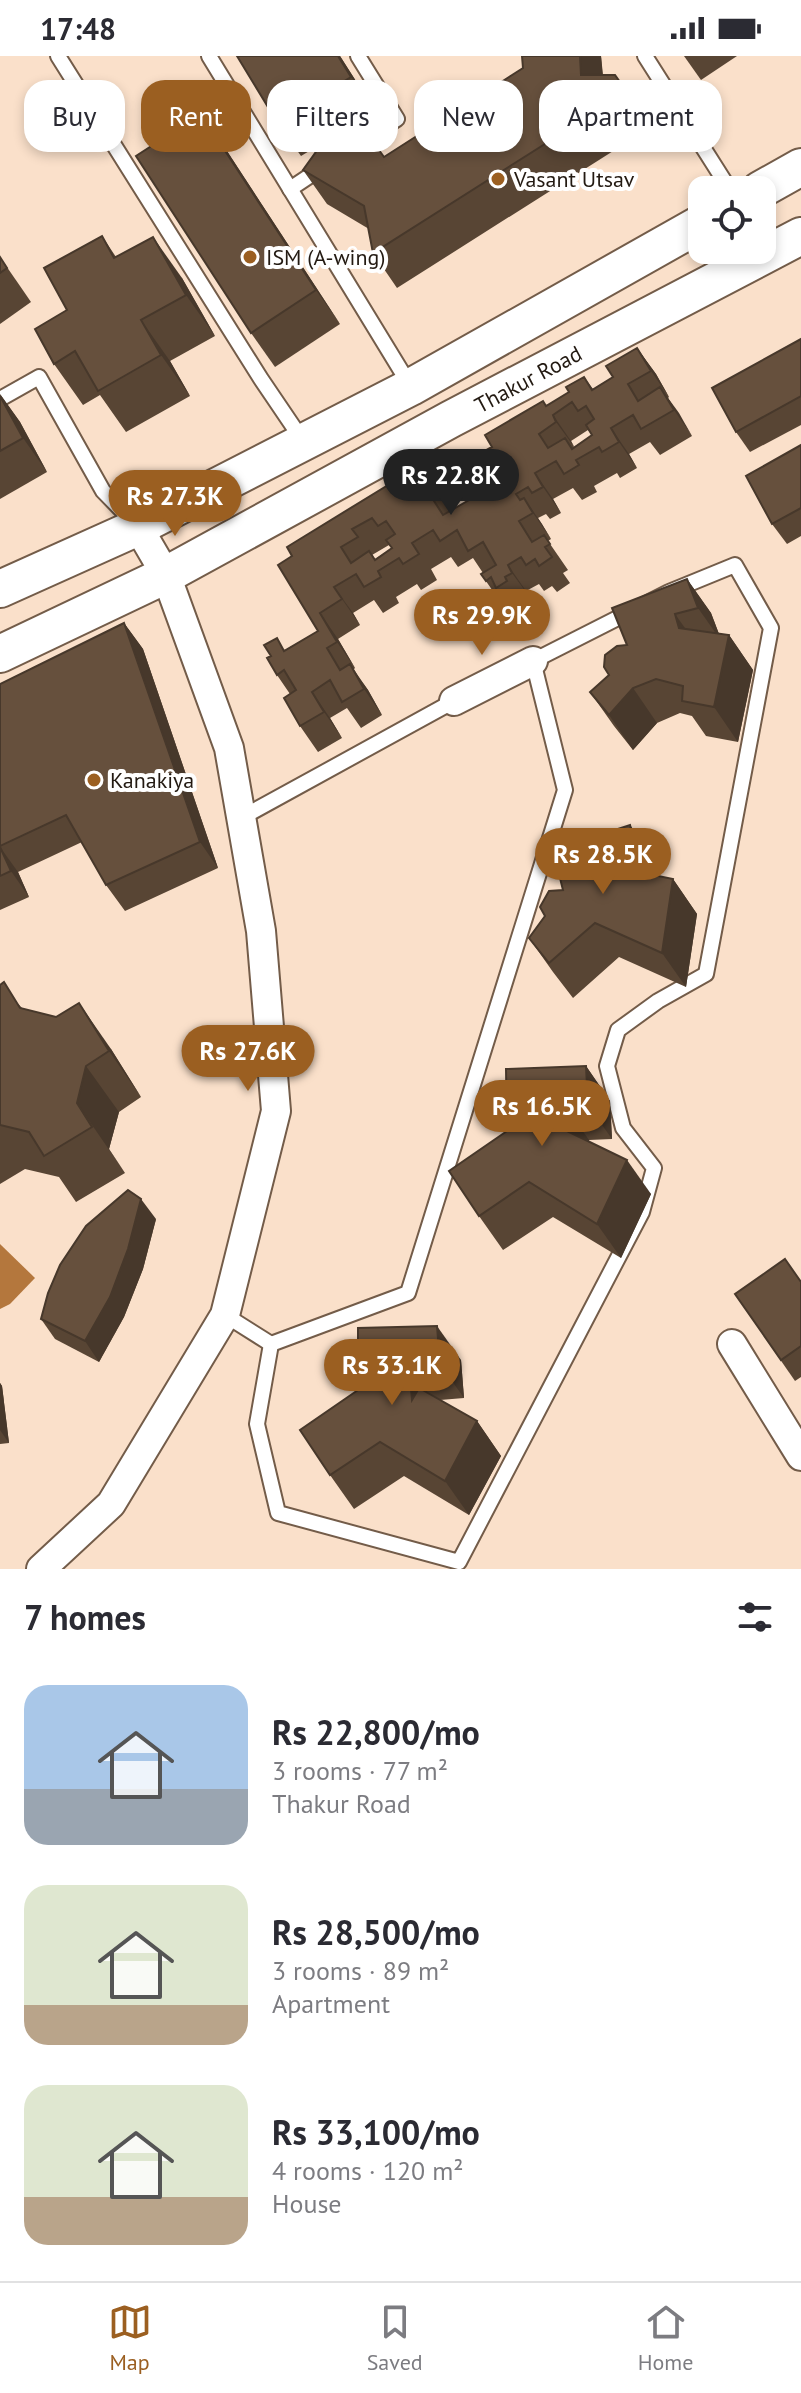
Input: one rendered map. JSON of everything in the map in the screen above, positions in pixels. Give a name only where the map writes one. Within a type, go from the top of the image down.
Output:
[{"type":"street","points":[[776,181],[801,167]]},
{"type":"street","points":[[0,589],[138,527],[411,387],[688,231]]},
{"type":"street","name":"Thakur Road","points":[[0,654],[166,575],[451,419],[801,236]]},
{"type":"street","points":[[41,1569],[111,1504],[225,1315],[276,1111],[261,931],[229,748],[166,575],[138,527]]},
{"type":"street","points":[[454,701],[533,661]]},
{"type":"street","points":[[732,1344],[801,1456]]},
{"type":"lane","points":[[58,56],[252,366],[303,441]]},
{"type":"lane","points":[[209,56],[411,387]]},
{"type":"lane","points":[[343,154],[397,119],[358,56]]},
{"type":"lane","points":[[645,56],[721,176]]},
{"type":"lane","points":[[290,189],[330,163]]},
{"type":"lane","points":[[0,399],[39,377],[103,491],[138,527]]},
{"type":"lane","points":[[735,565],[771,628],[706,974],[658,1001],[618,1030],[607,1066],[623,1128],[654,1168],[642,1212],[459,1562],[278,1513],[257,1424],[271,1344],[408,1293],[565,790],[533,661],[669,592],[735,565]]},
{"type":"lane","points":[[241,818],[454,701]]},
{"type":"lane","points":[[225,1315],[271,1344]]},
{"type":"shaded area","points":[[0,1244],[35,1278],[10,1304],[0,1309]]},
{"type":"building","points":[[237,56],[338,56],[351,77],[346,80],[267,80],[267,106]]},
{"type":"building","points":[[522,56],[580,56],[581,75],[615,75],[619,80],[539,80],[539,148],[373,253],[364,206],[303,170],[316,152],[380,152],[384,157],[398,152],[398,148],[414,138],[414,152],[523,152],[523,80],[504,80],[523,68]]},
{"type":"building","name":"ISM (A-wing)","points":[[142,152],[226,152],[316,290],[251,333],[136,156]]},
{"type":"building","points":[[102,236],[114,258],[153,237],[186,295],[141,320],[161,355],[98,391],[75,351],[54,364],[35,329],[67,310],[44,268]]},
{"type":"building","points":[[0,257],[7,268],[0,273]]},
{"type":"building","points":[[801,339],[801,396],[736,432],[712,388]]},
{"type":"building","points":[[637,348],[651,371],[628,384],[638,401],[660,387],[674,410],[641,429],[633,415],[611,428],[619,442],[602,452],[599,447],[576,460],[579,465],[564,474],[556,461],[535,473],[543,487],[532,493],[528,487],[516,494],[520,500],[524,498],[533,513],[519,521],[532,542],[544,535],[550,544],[545,547],[552,557],[539,566],[535,559],[526,565],[521,557],[508,565],[512,573],[505,577],[507,581],[496,588],[491,577],[486,581],[481,574],[496,565],[483,542],[468,551],[457,530],[440,541],[433,530],[412,543],[419,554],[403,564],[399,558],[378,571],[381,577],[364,587],[356,574],[334,587],[342,599],[320,613],[337,642],[327,648],[340,670],[350,664],[364,689],[342,702],[330,680],[312,692],[324,712],[300,726],[284,698],[296,690],[284,670],[277,675],[267,658],[271,656],[264,645],[277,638],[284,651],[318,631],[278,565],[292,556],[287,547],[424,463],[437,484],[427,490],[443,515],[490,488],[472,458],[492,447],[485,435],[543,401],[546,406],[569,392],[566,387],[584,377],[592,390],[613,377],[606,366]],"holes":[[[572,402],[578,411],[586,406],[594,419],[586,425],[592,435],[572,449],[565,438],[548,448],[539,434],[556,422],[553,415]],[[372,518],[378,526],[386,521],[395,534],[386,540],[392,548],[375,560],[369,551],[351,563],[341,547],[358,537],[352,529]]]},
{"type":"building","points":[[0,396],[23,438],[0,451]]},
{"type":"building","points":[[801,445],[801,508],[772,524],[746,476]]},
{"type":"building","points":[[687,579],[698,608],[675,614],[679,628],[729,635],[714,707],[682,701],[683,686],[656,679],[633,688],[609,715],[590,692],[609,675],[604,667],[605,655],[617,646],[627,645],[612,608]]},
{"type":"building","name":"Kanakiya","points":[[124,623],[200,842],[106,885],[66,815],[0,846],[0,684]]},
{"type":"building","points":[[630,825],[636,853],[619,856],[624,869],[673,879],[662,953],[595,923],[549,963],[529,938],[545,916],[540,907],[549,891],[563,890],[553,850]]},
{"type":"building","points":[[0,847],[11,871],[0,876]]},
{"type":"building","points":[[4,982],[20,1008],[56,1017],[79,1003],[109,1051],[86,1066],[77,1103],[92,1127],[44,1156],[29,1132],[0,1125],[0,985]]},
{"type":"building","points":[[586,1066],[588,1105],[565,1106],[567,1131],[627,1160],[597,1224],[529,1182],[479,1216],[449,1171],[507,1131],[506,1069]]},
{"type":"building","points":[[128,1190],[141,1199],[128,1249],[110,1297],[85,1341],[41,1319],[48,1293],[60,1265],[86,1226]]},
{"type":"building","points":[[785,1259],[801,1282],[801,1346],[781,1360],[735,1294]]},
{"type":"building","points":[[437,1326],[440,1364],[409,1366],[412,1400],[419,1388],[477,1421],[445,1481],[380,1442],[330,1475],[300,1430],[358,1390],[358,1328]]},
{"type":"place","name":"Vasant Utsav","points":[[498,179]]},
{"type":"place","name":"ISM (A-wing)","points":[[250,257]]},
{"type":"place","name":"Kanakiya","points":[[94,780]]}]
